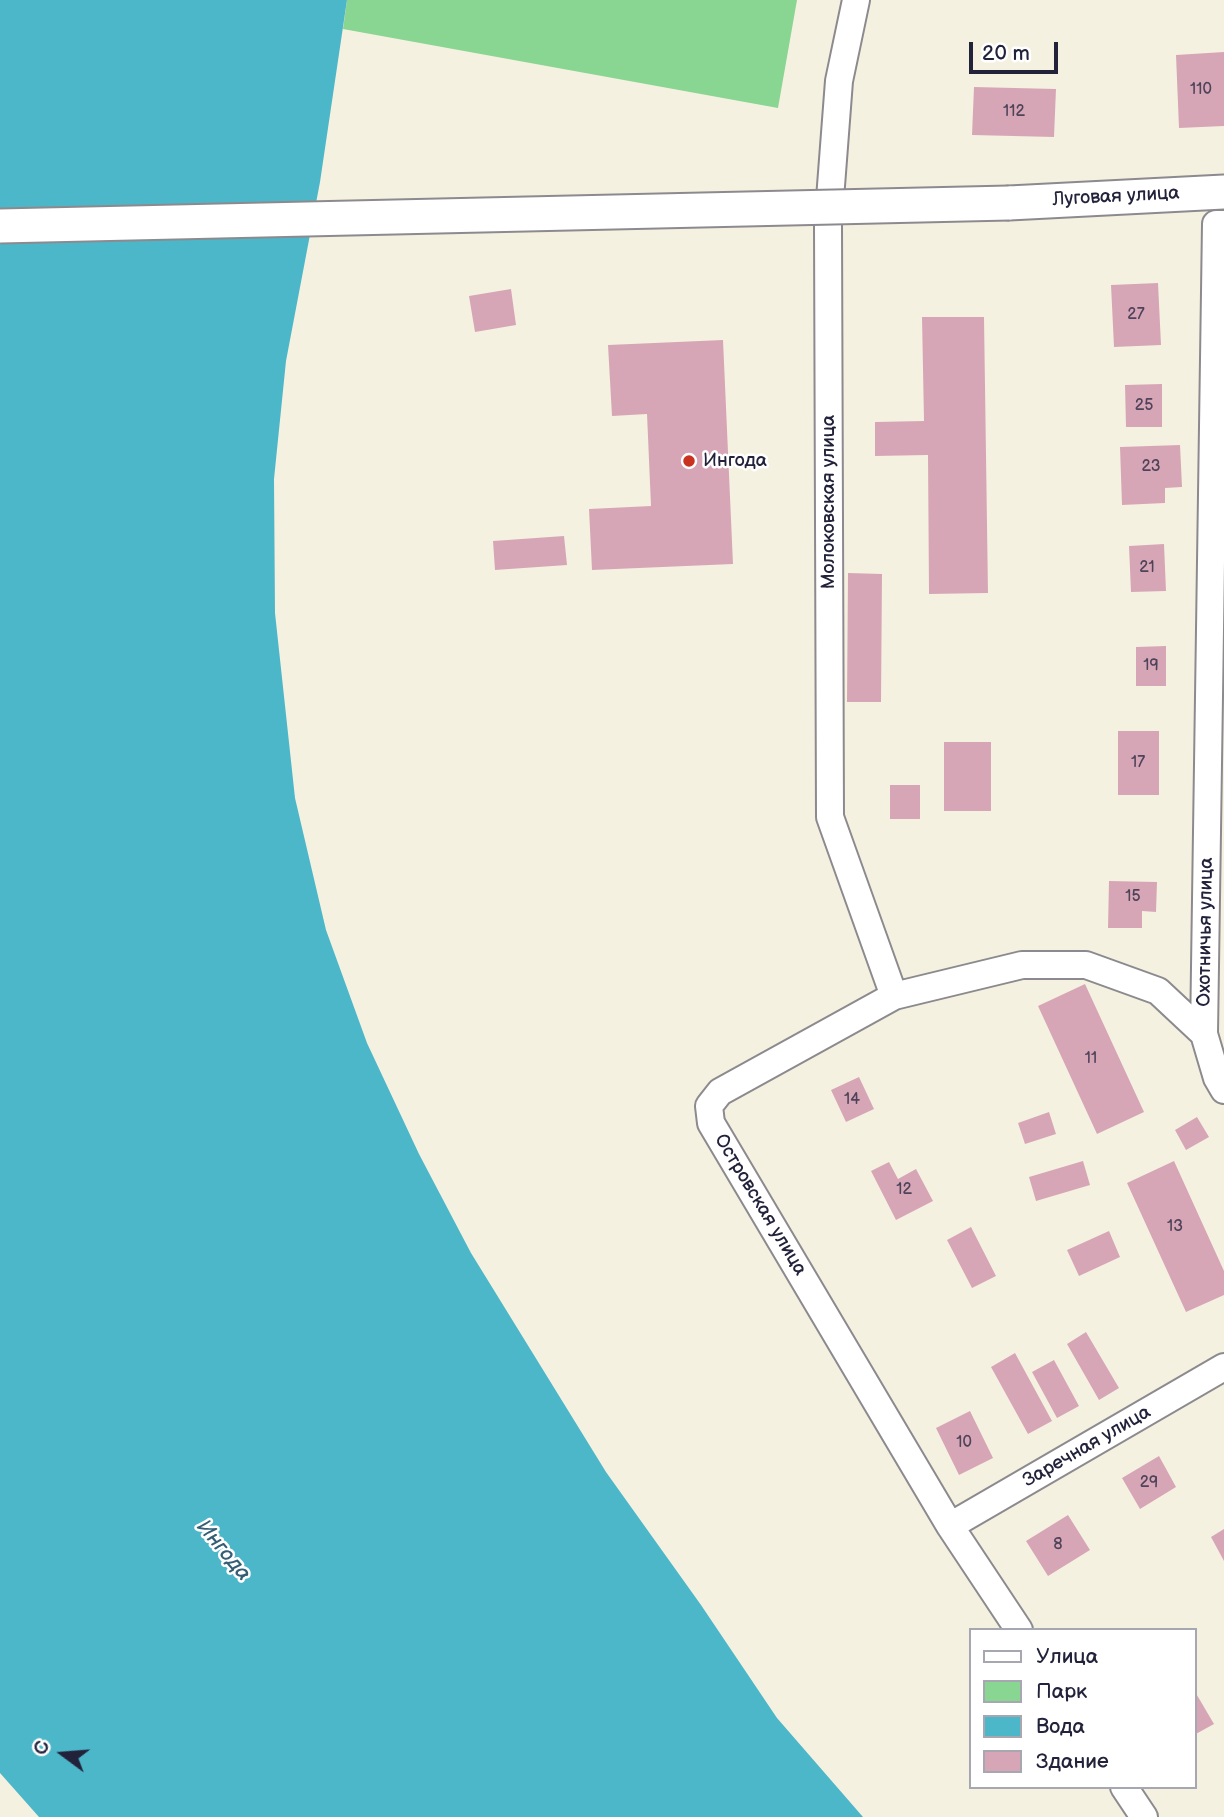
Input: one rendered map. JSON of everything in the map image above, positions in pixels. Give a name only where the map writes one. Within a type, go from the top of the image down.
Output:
[{"type":"street","name":"Молоковская улица","points":[[856,0],[839,82],[828,225],[830,817],[894,996]]},
{"type":"street","name":"Луговая улица","points":[[0,226],[1009,203],[1224,192]]},
{"type":"street","name":"Охотничья улица","points":[[1220,224],[1204,1034],[1217,1078],[1224,1090]]},
{"type":"street","name":"Островская улица","points":[[1018,1628],[950,1526],[711,1123],[709,1106],[720,1092],[894,996],[1022,965],[1086,965],[1158,991],[1204,1034]]},
{"type":"street","name":"Заречная улица","points":[[950,1526],[1224,1367]]},
{"type":"street","points":[[1125,1789],[1144,1817]]},
{"type":"green space","points":[[347,0],[797,0],[778,108],[343,29]]},
{"type":"water","name":"Ингода","points":[[0,0],[347,0],[320,182],[286,361],[274,479],[275,613],[295,798],[326,930],[367,1043],[419,1154],[471,1253],[606,1472],[777,1718],[863,1817],[39,1817],[0,1773]]},
{"type":"building","points":[[1224,52],[1224,126],[1179,128],[1176,55]]},
{"type":"building","points":[[974,87],[1056,89],[1054,137],[972,135]]},
{"type":"building","points":[[1158,283],[1161,345],[1114,347],[1111,285]]},
{"type":"building","points":[[511,289],[516,325],[475,332],[469,296]]},
{"type":"building","points":[[922,317],[984,317],[988,593],[929,594],[928,455],[875,456],[875,422],[924,421]]},
{"type":"building","name":"Ингода","points":[[723,340],[733,564],[592,570],[589,509],[651,506],[647,414],[612,416],[608,345]]},
{"type":"building","points":[[1162,384],[1162,427],[1126,427],[1125,385]]},
{"type":"building","points":[[1180,445],[1182,487],[1165,488],[1165,503],[1122,505],[1120,447]]},
{"type":"building","points":[[564,536],[567,565],[495,570],[493,541]]},
{"type":"building","points":[[1164,544],[1166,591],[1131,592],[1129,546]]},
{"type":"building","points":[[848,573],[882,574],[881,702],[847,702]]},
{"type":"building","points":[[1166,646],[1166,686],[1136,686],[1136,647]]},
{"type":"building","points":[[1118,731],[1159,731],[1159,795],[1118,795]]},
{"type":"building","points":[[944,742],[991,742],[991,811],[944,811]]},
{"type":"building","points":[[890,785],[920,785],[920,819],[890,819]]},
{"type":"building","points":[[1109,881],[1157,882],[1156,912],[1142,911],[1142,928],[1108,928]]},
{"type":"building","points":[[1085,984],[1144,1112],[1097,1134],[1038,1006]]},
{"type":"building","points":[[859,1077],[874,1109],[846,1122],[831,1090]]},
{"type":"building","points":[[1049,1112],[1056,1134],[1025,1144],[1018,1123]]},
{"type":"building","points":[[1197,1117],[1209,1137],[1186,1150],[1175,1130]]},
{"type":"building","points":[[1083,1161],[1090,1185],[1036,1201],[1029,1177]]},
{"type":"building","points":[[1174,1161],[1224,1271],[1224,1295],[1186,1312],[1127,1183]]},
{"type":"building","points":[[889,1162],[898,1179],[916,1169],[933,1201],[896,1220],[871,1171]]},
{"type":"building","points":[[971,1227],[996,1276],[972,1288],[947,1240]]},
{"type":"building","points":[[1109,1231],[1120,1257],[1079,1276],[1067,1250]]},
{"type":"building","points":[[1086,1332],[1119,1388],[1099,1400],[1067,1344]]},
{"type":"building","points":[[1015,1353],[1052,1421],[1028,1434],[991,1367]]},
{"type":"building","points":[[1054,1360],[1079,1406],[1057,1418],[1032,1372]]},
{"type":"building","points":[[970,1411],[993,1458],[959,1475],[936,1428]]},
{"type":"building","points":[[1159,1456],[1176,1487],[1140,1509],[1122,1478]]},
{"type":"building","points":[[1068,1515],[1090,1550],[1048,1576],[1026,1541]]},
{"type":"building","points":[[1224,1529],[1224,1561],[1211,1537]]},
{"type":"building","points":[[1196,1693],[1214,1724],[1196,1734]]},
{"type":"place","name":"Ингода","points":[[689,461]]}]
